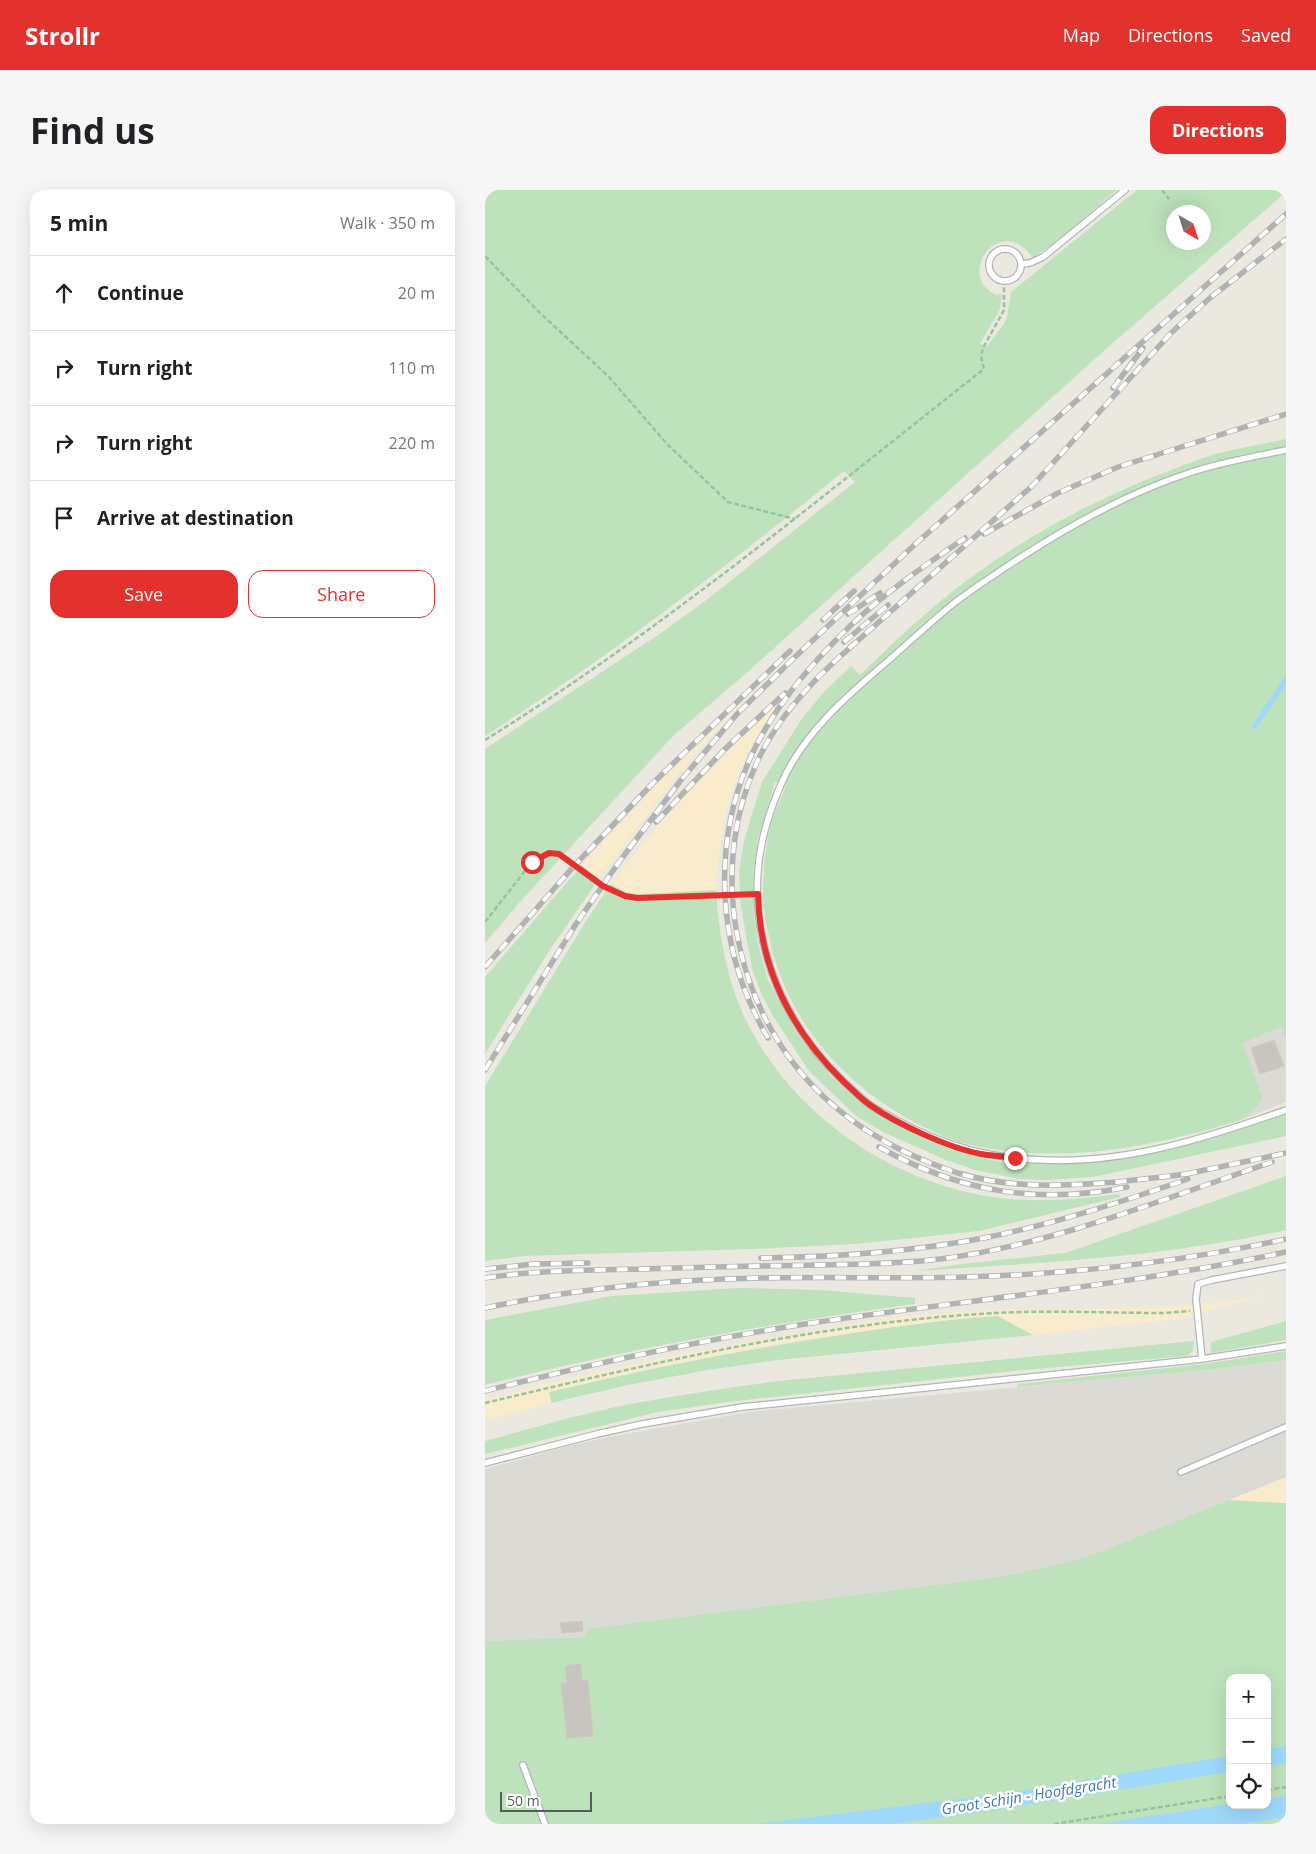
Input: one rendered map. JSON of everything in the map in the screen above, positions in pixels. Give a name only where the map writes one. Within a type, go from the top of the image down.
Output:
[{"type":"lane","points":[[1021,264],[1030,263],[1043,257],[1125,190]]},
{"type":"lane","points":[[1004,250],[1012,251],[1018,256],[1021,264],[1020,272],[1015,279],[1004,282],[994,277],[990,271],[990,259],[996,252],[1004,250]]},
{"type":"lane","points":[[1286,450],[1199,469],[1166,481],[1112,505],[1037,546],[950,606],[837,706],[819,725],[798,753],[782,782],[761,847],[757,873],[762,940],[769,966],[792,1017],[809,1044],[828,1066],[870,1105],[925,1135],[980,1154],[1046,1160],[1082,1159],[1118,1155],[1179,1144],[1211,1136],[1286,1110]]},
{"type":"lane","points":[[1202,1359],[1196,1286],[1200,1282],[1286,1266]]},
{"type":"lane","points":[[485,1463],[642,1424],[742,1407],[1202,1359],[1286,1346]]},
{"type":"lane","points":[[1181,1472],[1286,1428]]},
{"type":"lane","points":[[523,1765],[545,1824]]},
{"type":"path","points":[[1161,190],[1169,199]]},
{"type":"path","points":[[485,256],[539,312],[609,377],[667,444],[728,502],[795,518]]},
{"type":"path","points":[[485,740],[536,709],[703,590],[984,369],[981,356],[983,348],[1005,310],[1004,282]]},
{"type":"path","points":[[485,922],[527,868],[541,856],[549,853],[559,854],[568,859],[603,886],[625,896],[637,898],[758,894]]},
{"type":"path","points":[[485,1403],[631,1368],[864,1326],[997,1313],[1163,1313],[1197,1310]]},
{"type":"path","points":[[1271,1789],[1286,1787]]},
{"type":"path","points":[[1054,1824],[1226,1797]]},
{"type":"shaded area","points":[[1286,1006],[1286,1102],[1243,1119],[1195,1134],[1209,1063]]},
{"type":"shaded area","points":[[1286,1360],[1286,1582],[584,1637],[485,1641],[485,1469],[604,1438],[748,1412],[1206,1370]]},
{"type":"green space","points":[[485,190],[1117,190],[1055,243],[1033,258],[1024,247],[1005,241],[995,244],[988,250],[982,259],[979,269],[981,279],[986,288],[996,295],[1002,294],[1000,309],[980,344],[987,346],[1004,324],[1011,292],[1137,190],[1286,190],[1106,349],[743,676],[674,735],[520,902],[485,943],[485,749],[661,633],[709,598],[855,482],[844,471],[669,608],[485,736]]},
{"type":"green space","points":[[1286,439],[1286,1039],[1281,1027],[1242,1043],[1263,1099],[1247,1116],[1236,1121],[1149,1144],[1104,1151],[1065,1153],[1026,1153],[987,1148],[956,1141],[924,1127],[869,1093],[845,1072],[805,1024],[789,996],[777,967],[764,912],[763,878],[770,827],[787,781],[775,782],[758,839],[753,874],[754,915],[758,944],[768,980],[797,1034],[831,1076],[855,1098],[902,1128],[958,1152],[1009,1164],[1089,1162],[1132,1156],[1215,1138],[1286,1113],[1286,1136],[1093,1177],[1046,1180],[1018,1179],[975,1170],[946,1160],[885,1133],[856,1116],[809,1071],[773,1016],[761,993],[752,968],[741,907],[739,872],[744,841],[762,782],[801,720],[823,693],[851,666],[860,675],[955,589],[1037,534],[1095,503],[1155,476],[1215,454]]},
{"type":"green space","points":[[582,865],[599,879],[551,948],[485,1054],[485,977]]},
{"type":"green space","points":[[611,884],[626,892],[636,894],[716,890],[726,962],[737,998],[752,1032],[773,1065],[799,1096],[828,1123],[860,1146],[895,1166],[932,1182],[970,1193],[1023,1200],[1064,1200],[1119,1194],[1120,1197],[979,1231],[856,1244],[523,1256],[485,1261],[485,1086],[586,921]]},
{"type":"green space","points":[[1286,1176],[1286,1230],[1194,1247],[1148,1253],[1055,1262],[916,1271],[1065,1253]]},
{"type":"green space","points":[[738,1288],[822,1290],[915,1298],[915,1304],[699,1338],[485,1385],[485,1320],[612,1296]]},
{"type":"green space","points":[[998,1316],[1033,1335],[778,1360],[708,1370],[628,1385],[551,1403],[549,1392],[697,1360],[885,1328]]},
{"type":"green space","points":[[1286,1321],[1286,1340],[1210,1353],[1211,1342]]},
{"type":"green space","points":[[1194,1341],[1193,1350],[1187,1356],[1014,1371],[728,1402],[658,1412],[485,1454],[485,1441],[612,1408],[685,1395],[778,1381]]},
{"type":"green space","points":[[1286,1351],[1286,1360],[1206,1370],[1017,1387],[1018,1384],[1204,1364]]},
{"type":"green space","points":[[1229,1500],[1286,1503],[1286,1824],[485,1824],[485,1641],[584,1637],[588,1629],[1001,1577],[1065,1563],[1098,1553]]},
{"type":"sand","points":[[757,689],[703,744],[667,788],[599,879],[582,865],[667,775]]},
{"type":"sand","points":[[775,704],[778,706],[752,745],[731,797],[719,852],[716,890],[636,894],[626,892],[611,884],[649,836],[689,791]]},
{"type":"sand","points":[[1263,1295],[1185,1318],[1033,1335],[998,1316],[956,1319],[781,1343],[643,1370],[549,1392],[551,1403],[485,1420],[485,1399],[637,1364],[864,1322],[908,1316],[982,1311],[1204,1305]]},
{"type":"sand","points":[[1286,1477],[1286,1503],[1229,1500]]},
{"type":"water","points":[[1286,675],[1286,685],[1253,730],[1251,727]]},
{"type":"water","points":[[1286,1746],[1286,1763],[1271,1765],[1271,1748]]},
{"type":"water","name":"Groot Schijn - Hoofdgracht","points":[[1226,1757],[1226,1773],[986,1811],[894,1824],[756,1824],[1008,1793]]},
{"type":"water","points":[[1286,1796],[1286,1817],[1244,1824],[1098,1824],[1226,1805],[1226,1809],[1271,1809],[1271,1798]]},
{"type":"building","points":[[1274,1040],[1284,1066],[1260,1074],[1251,1048]]},
{"type":"building","points":[[582,1621],[583,1631],[562,1633],[560,1623]]},
{"type":"building","points":[[581,1664],[582,1680],[588,1681],[593,1736],[567,1738],[561,1684],[567,1682],[565,1666]]},
{"type":"railway","points":[[485,1070],[576,924],[619,862],[681,780],[738,713],[911,548],[1286,214]]},
{"type":"railway","points":[[1192,1173],[1077,1185],[1037,1185],[998,1182],[940,1167],[904,1151],[854,1122],[824,1097],[793,1062],[767,1022],[749,979],[737,934],[732,887],[735,840],[745,794],[763,750],[786,714],[814,681],[1032,486],[1172,332],[1211,297],[1286,239]]},
{"type":"railway","points":[[1113,388],[1143,348]]},
{"type":"railway","points":[[984,534],[1058,493],[1118,467],[1286,414]]},
{"type":"railway","points":[[768,1038],[751,1005],[738,970],[729,934],[725,898],[725,861],[730,825],[739,789],[752,754],[771,720],[794,687],[834,642],[890,592],[965,538]]},
{"type":"railway","points":[[823,620],[854,591]]},
{"type":"railway","points":[[848,614],[880,593]]},
{"type":"railway","points":[[844,642],[888,605]]},
{"type":"railway","points":[[485,967],[575,865],[653,783],[790,651]]},
{"type":"railway","points":[[656,822],[724,750],[785,693]]},
{"type":"railway","points":[[879,1147],[939,1175],[1000,1191],[1062,1195],[1127,1187]]},
{"type":"railway","points":[[1186,1174],[1286,1153]]},
{"type":"railway","points":[[485,1278],[565,1271],[879,1264],[940,1259],[1025,1243],[1066,1232],[1272,1162]]},
{"type":"railway","points":[[761,1258],[873,1253],[984,1238],[1087,1212],[1188,1179]]},
{"type":"railway","points":[[485,1308],[575,1292],[696,1280],[965,1277],[1086,1270],[1207,1254],[1286,1239]]},
{"type":"railway","points":[[485,1391],[644,1354],[724,1338],[865,1315],[1166,1274],[1286,1252]]},
{"type":"railway","points":[[485,1269],[534,1264],[588,1263]]},
{"type":"route","points":[[532,862],[549,853],[559,854],[603,886],[625,896],[637,898],[758,894],[762,940],[769,966],[792,1017],[809,1044],[828,1066],[870,1105],[925,1135],[980,1154],[1015,1158]]}]
